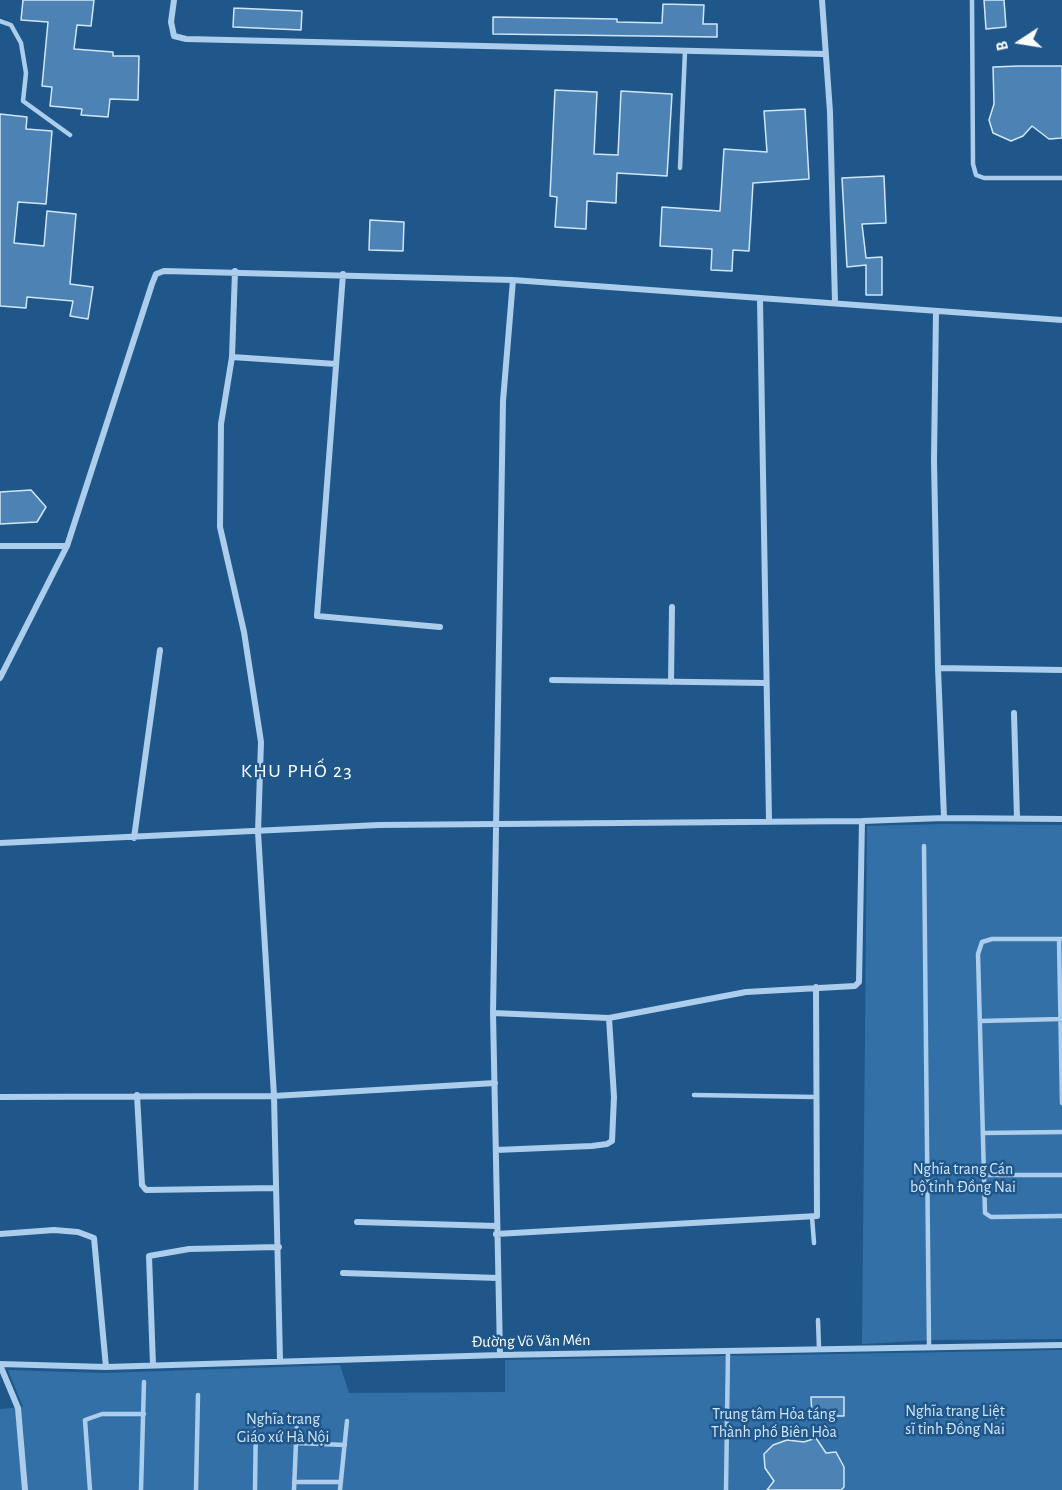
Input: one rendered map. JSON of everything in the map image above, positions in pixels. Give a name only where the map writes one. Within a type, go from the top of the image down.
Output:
[{"type":"street","points":[[174,0],[171,22],[174,36],[186,39],[824,54]]},
{"type":"street","points":[[822,0],[824,54],[830,112],[835,302]]},
{"type":"street","points":[[0,678],[67,546],[156,274],[176,269],[513,280],[760,300],[835,302],[1062,320]]},
{"type":"street","points":[[235,271],[232,357],[221,424],[220,527],[244,632],[261,742],[258,832],[274,1096],[280,1361]]},
{"type":"street","points":[[343,274],[317,616],[440,627]]},
{"type":"street","points":[[500,1355],[493,1013],[504,401],[513,280]]},
{"type":"street","points":[[760,300],[765,683],[770,820]]},
{"type":"street","points":[[936,311],[934,460],[938,668],[944,818]]},
{"type":"street","points":[[232,357],[336,364]]},
{"type":"street","points":[[0,546],[67,546]]},
{"type":"street","points":[[671,682],[672,607]]},
{"type":"street","points":[[134,838],[160,650]]},
{"type":"street","points":[[938,668],[1062,670]]},
{"type":"street","points":[[552,680],[765,683]]},
{"type":"street","points":[[1014,713],[1017,818]]},
{"type":"street","points":[[0,843],[379,825],[862,821],[944,818],[1062,819]]},
{"type":"street","points":[[493,1013],[609,1018],[746,992],[855,986],[859,982],[862,821]]},
{"type":"street","points":[[496,1234],[817,1216],[816,987]]},
{"type":"street","points":[[496,1150],[592,1146],[612,1141],[614,1097],[609,1018]]},
{"type":"street","points":[[0,1097],[274,1096],[495,1083]]},
{"type":"street","points":[[137,1095],[142,1185],[146,1190],[275,1188]]},
{"type":"street","points":[[357,1222],[496,1226]]},
{"type":"street","points":[[0,1234],[54,1230],[78,1232],[94,1238],[106,1367]]},
{"type":"street","points":[[153,1365],[149,1256],[189,1249],[279,1247]]},
{"type":"street","points":[[343,1273],[498,1278]]},
{"type":"street","name":"Đường Võ Văn Mén","points":[[0,1364],[106,1367],[929,1345],[1062,1345]]},
{"type":"street","points":[[0,1364],[18,1408],[25,1490]]},
{"type":"lane","points":[[972,0],[976,175],[984,178],[1062,178]]},
{"type":"lane","points":[[0,21],[11,25],[21,43],[26,74],[23,101],[70,135]]},
{"type":"lane","points":[[680,168],[685,51]]},
{"type":"lane","points":[[924,846],[929,1345]]},
{"type":"lane","points":[[1062,1103],[1060,939],[992,939],[982,942],[978,954],[987,1216],[1062,1216]]},
{"type":"lane","points":[[980,1021],[1061,1019]]},
{"type":"lane","points":[[694,1095],[816,1097]]},
{"type":"lane","points":[[983,1132],[1062,1132]]},
{"type":"lane","points":[[984,1175],[1062,1175]]},
{"type":"lane","points":[[812,1217],[814,1243]]},
{"type":"lane","points":[[818,1320],[819,1349]]},
{"type":"lane","points":[[726,1490],[728,1351]]},
{"type":"lane","points":[[141,1490],[144,1382]]},
{"type":"lane","points":[[196,1490],[198,1395]]},
{"type":"lane","points":[[90,1490],[85,1420],[102,1414],[144,1414]]},
{"type":"lane","points":[[255,1490],[256,1415]]},
{"type":"lane","points":[[294,1490],[297,1419]]},
{"type":"lane","points":[[340,1490],[347,1421]]},
{"type":"lane","points":[[296,1443],[345,1445]]},
{"type":"lane","points":[[294,1482],[341,1482]]},
{"type":"green space","name":"Nghĩa trang Cán bộ tỉnh Đồng Nai","points":[[1062,825],[1062,1339],[933,1340],[862,1344],[867,826]]},
{"type":"green space","points":[[1062,1350],[1062,1490],[0,1490],[0,1409],[23,1407],[8,1370],[105,1373],[340,1365],[349,1393],[505,1392],[505,1360]]},
{"type":"building","points":[[23,0],[94,0],[91,26],[77,25],[74,49],[113,52],[113,56],[139,56],[138,100],[110,99],[108,117],[81,115],[82,109],[50,106],[52,87],[42,86],[48,22],[21,20]]},
{"type":"building","points":[[984,0],[1004,0],[1006,27],[986,29]]},
{"type":"building","points":[[663,4],[704,5],[703,24],[717,24],[717,37],[493,34],[493,17],[617,19],[617,22],[662,23]]},
{"type":"building","points":[[234,8],[302,11],[301,30],[233,27]]},
{"type":"building","points":[[1062,66],[1062,138],[1049,139],[1032,126],[1023,136],[1011,141],[993,133],[989,120],[994,104],[993,67]]},
{"type":"building","points":[[555,90],[597,92],[594,154],[618,155],[621,91],[672,94],[667,176],[617,173],[616,203],[587,201],[586,229],[555,227],[557,197],[550,196]]},
{"type":"building","points":[[805,109],[809,179],[753,183],[749,251],[733,250],[732,271],[711,270],[712,249],[660,246],[662,207],[720,211],[724,149],[767,152],[764,111]]},
{"type":"building","points":[[0,114],[27,117],[26,129],[52,131],[46,204],[18,202],[14,243],[44,246],[47,211],[76,214],[70,284],[93,287],[88,319],[70,316],[73,301],[27,297],[26,308],[0,306]]},
{"type":"building","points":[[884,176],[886,223],[862,224],[866,258],[882,257],[882,295],[866,295],[866,265],[847,267],[842,178]]},
{"type":"building","points":[[370,220],[404,222],[403,251],[369,250]]},
{"type":"building","points":[[31,490],[46,507],[37,522],[0,524],[0,492]]},
{"type":"building","points":[[811,1397],[844,1397],[844,1416],[812,1416]]},
{"type":"building","points":[[816,1438],[826,1453],[836,1452],[844,1467],[844,1487],[841,1490],[767,1490],[774,1481],[765,1468],[764,1454],[773,1445],[787,1440],[804,1442]]},
{"type":"district","name":"KHU PHỐ 23","points":[[297,771]]},
{"type":"park label","name":"Nghĩa trang Liệt sĩ tỉnh Đồng Nai","points":[[955,1420]]},
{"type":"park label","name":"Trung tâm Hỏa táng Thành phố Biên Hòa","points":[[774,1423]]},
{"type":"park label","name":"Nghĩa trang Giáo xứ Hà Nội","points":[[283,1428]]}]
